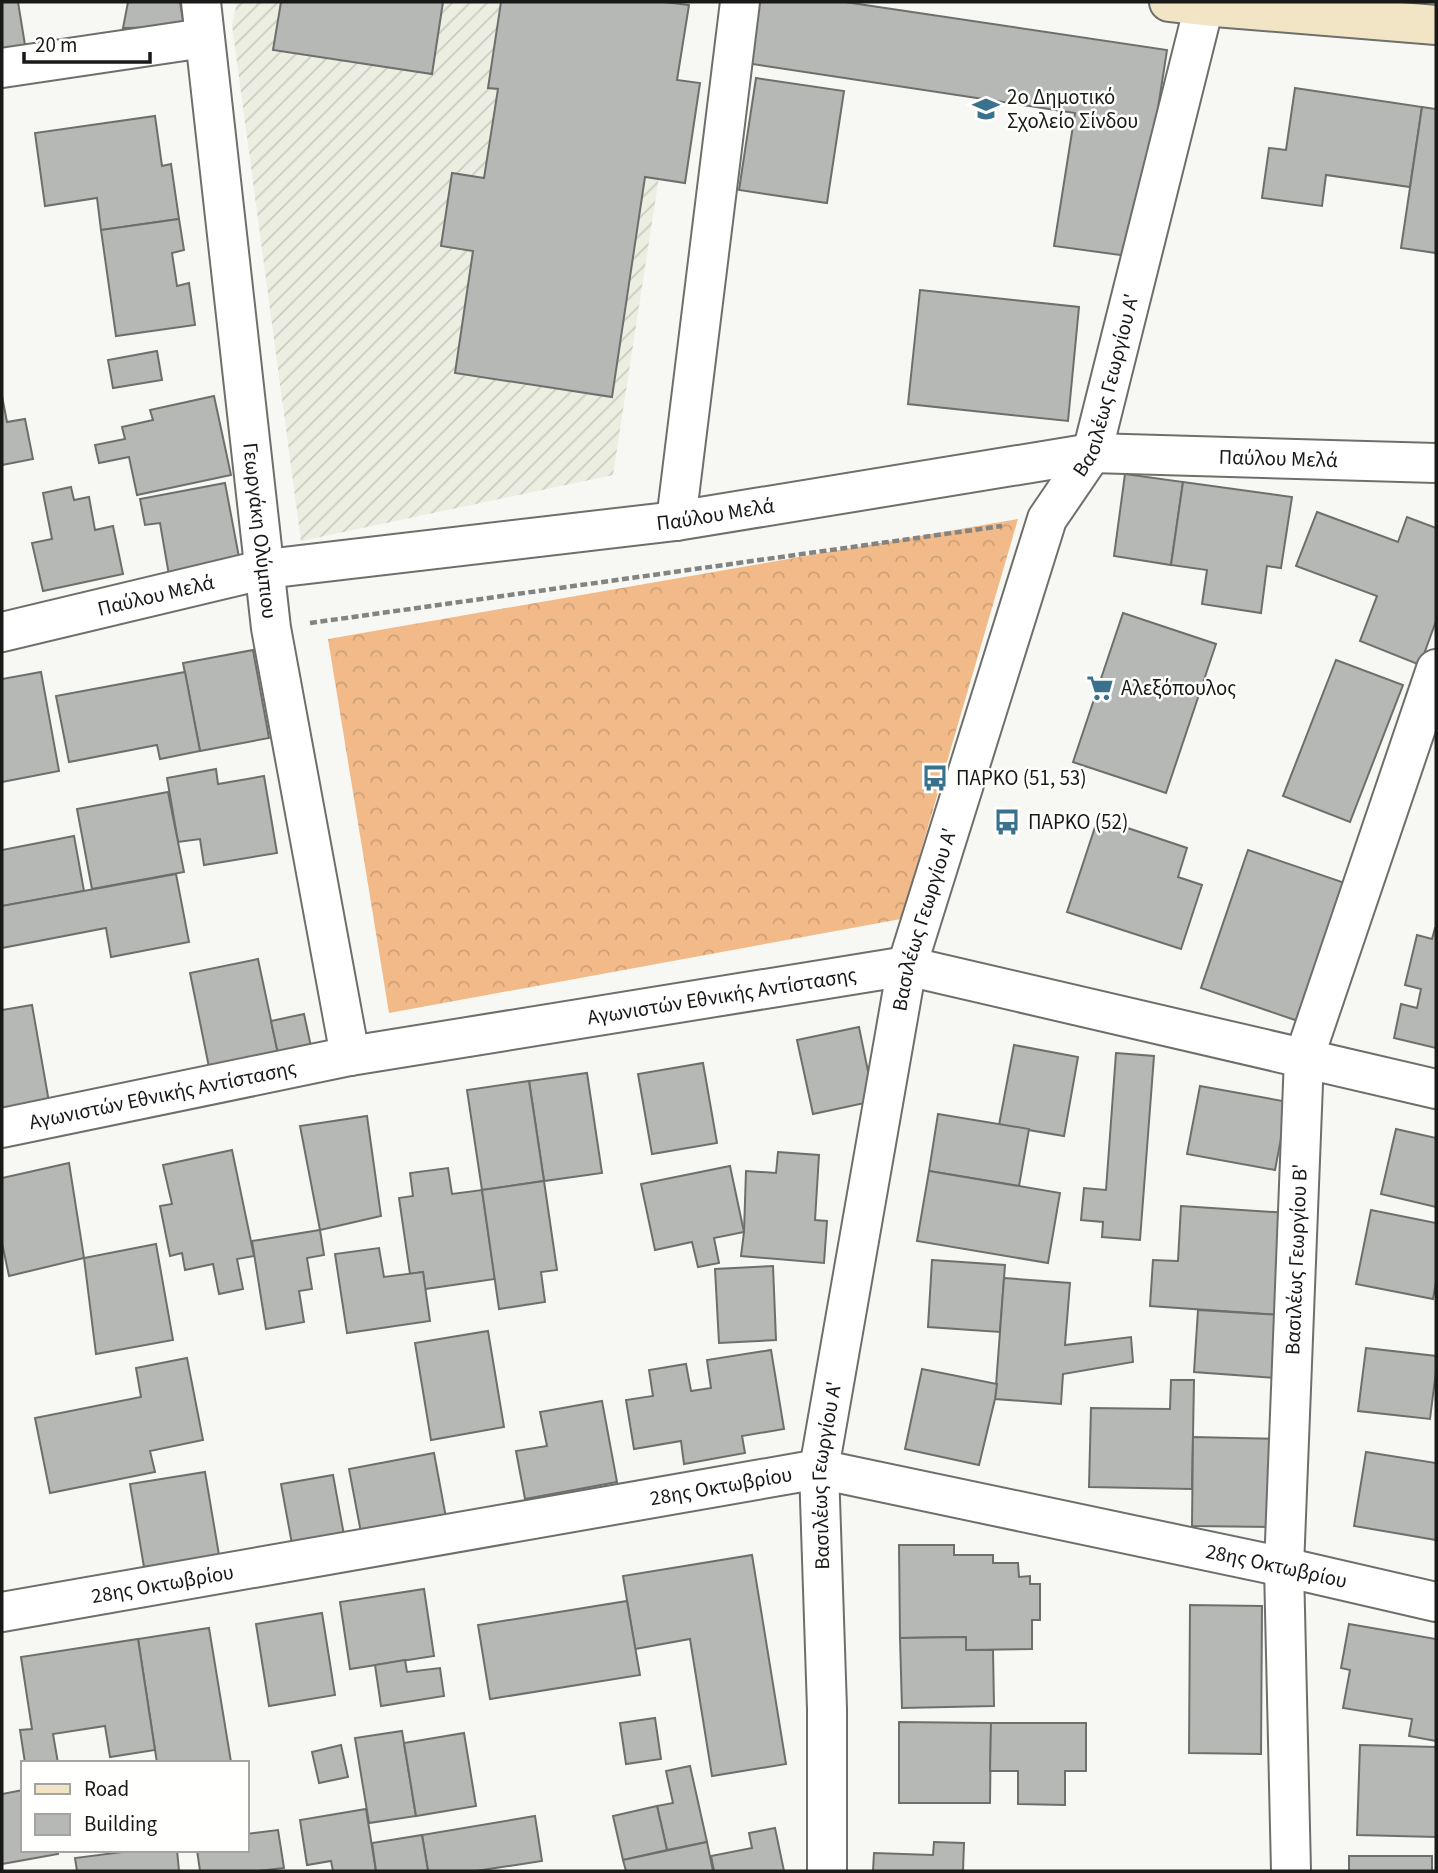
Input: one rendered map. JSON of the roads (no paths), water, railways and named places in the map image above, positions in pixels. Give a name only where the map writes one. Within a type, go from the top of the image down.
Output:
[{"type":"street","points":[[676,521],[740,2]]},
{"type":"street","points":[[1193,3],[1436,25]]},
{"type":"street","name":"Βασιλέως Γεωργίου Α'","points":[[827,1871],[827,1709],[819,1469],[907,966],[1047,519],[1092,453],[1193,3]]},
{"type":"street","points":[[2,68],[202,20]]},
{"type":"street","name":"Γεωργάκη Ολύμπιου","points":[[202,20],[271,628],[350,1056]]},
{"type":"street","name":"Παύλου Μελά","points":[[2,632],[266,569],[676,521],[1092,453],[1436,463]]},
{"type":"street","name":"Βασιλέως Γεωργίου Β'","points":[[1291,1871],[1284,1567],[1304,1058],[1436,669]]},
{"type":"street","name":"Αγωνιστών Εθνικής Αντίστασης","points":[[2,1129],[350,1056],[907,966],[1436,1088]]},
{"type":"street","name":"28ης Οκτωβρίου","points":[[2,1612],[819,1469],[1284,1567],[1436,1602]]},
{"type":"place","name":"2o Δημοτικό Σχολείο Σίνδου","points":[[986,109]]},
{"type":"place","name":"Αλεξόπουλος","points":[[1100,688]]},
{"type":"place","name":"ΠΑΡΚΟ (51, 53)","points":[[935,778]]},
{"type":"place","name":"ΠΑΡΚΟ (52)","points":[[1007,822]]}]
